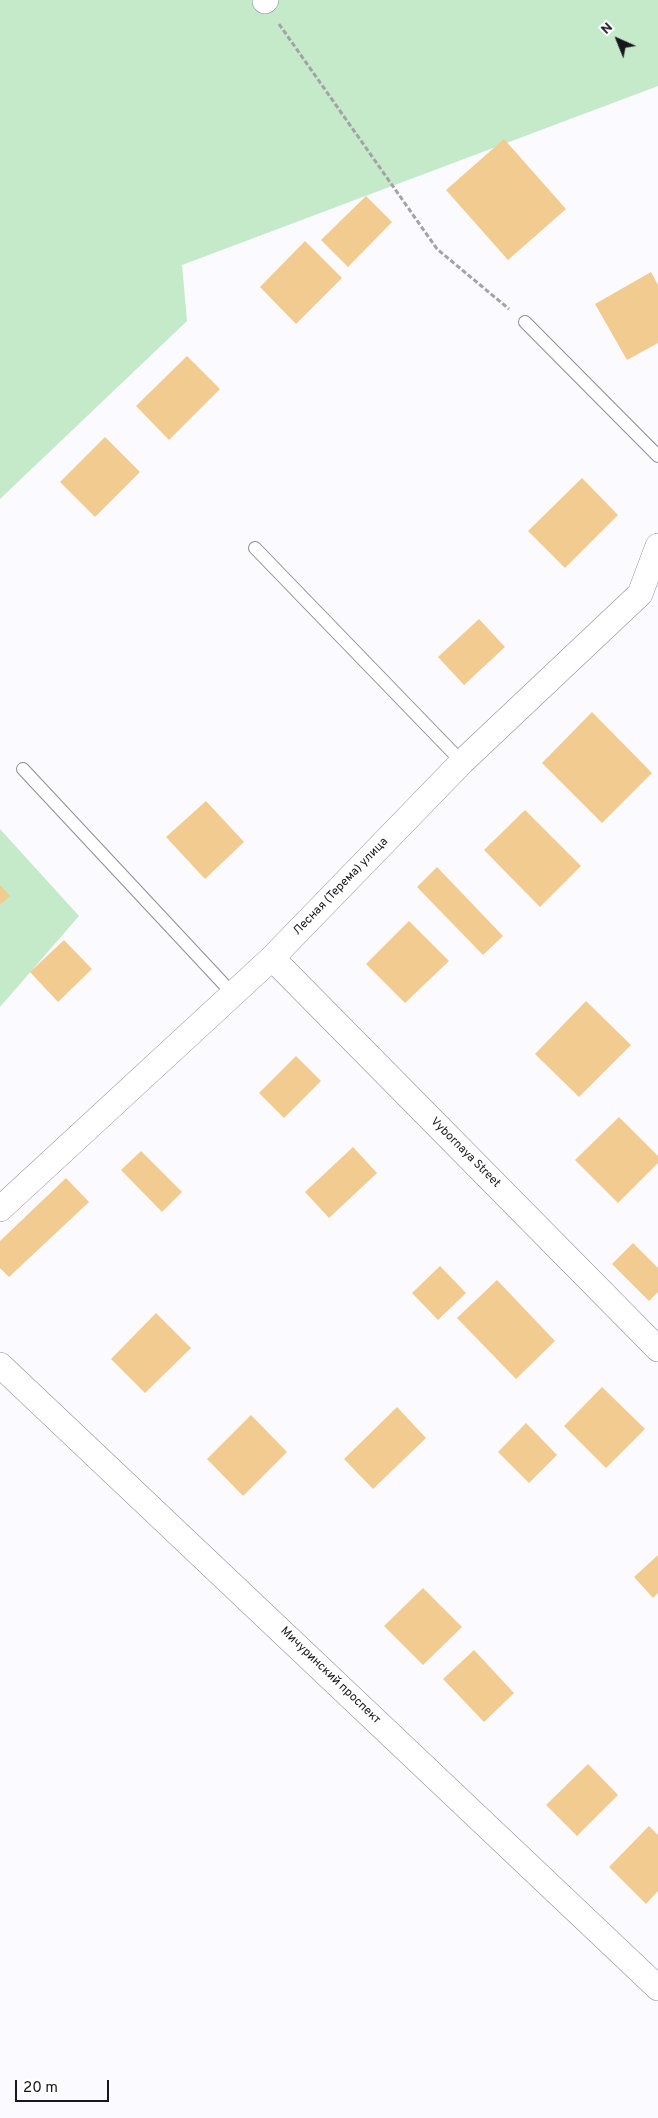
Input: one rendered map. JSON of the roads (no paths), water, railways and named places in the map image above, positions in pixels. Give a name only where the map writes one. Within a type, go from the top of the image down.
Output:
[{"type":"street","name":"Лесная (Терема) улица","points":[[0,1210],[272,958],[462,762],[640,594],[658,546]]},
{"type":"street","name":"Vybornaya Street","points":[[272,958],[658,1349]]},
{"type":"street","name":"Мичуринский проспект","points":[[0,1366],[656,1983]]},
{"type":"lane","points":[[525,322],[658,456]]},
{"type":"lane","points":[[255,548],[462,762]]},
{"type":"lane","points":[[23,769],[233,994]]}]
